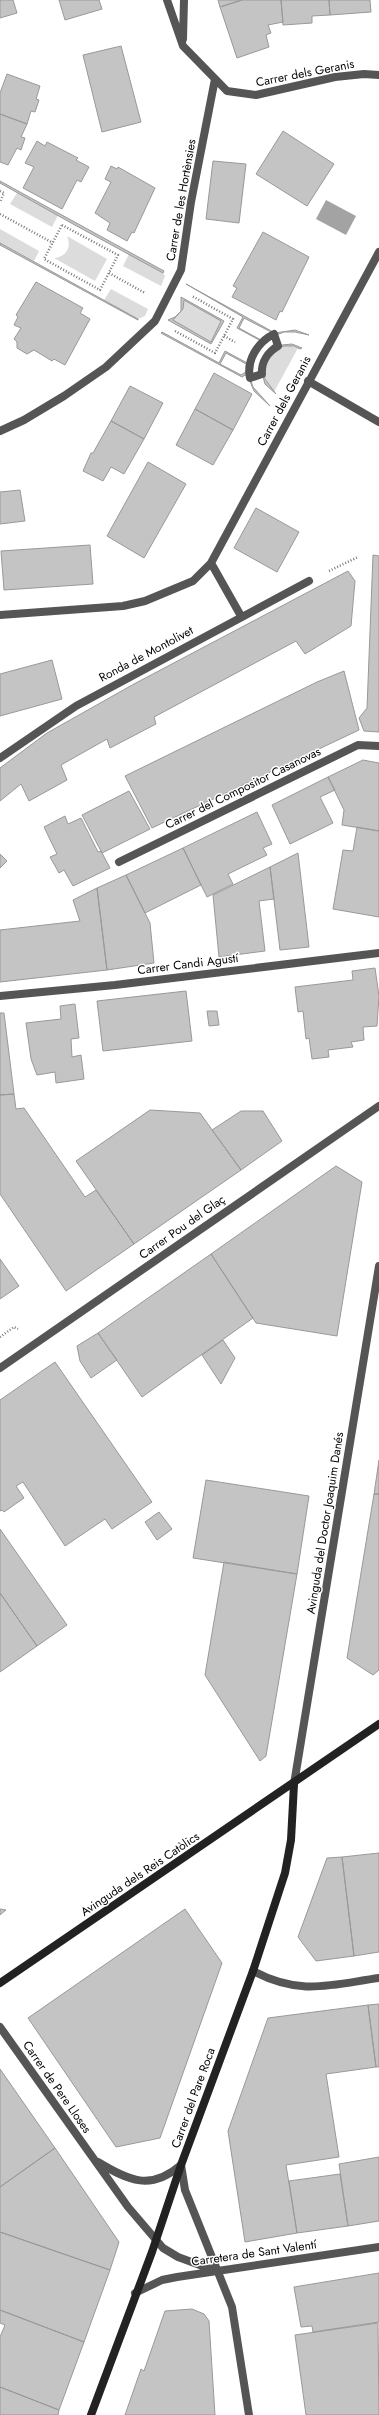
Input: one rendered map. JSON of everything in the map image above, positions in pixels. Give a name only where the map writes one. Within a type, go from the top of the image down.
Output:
[{"type":"main road","name":"Avinguda dels Reis Catòlics","points":[[0,1984],[294,1784],[379,1724]]},
{"type":"main road","name":"Carrer del Pare Roca","points":[[91,2415],[253,1971],[288,1860],[294,1784]]},
{"type":"street","name":"Carrer dels Geranis","points":[[167,0],[183,46],[227,91],[256,95],[335,77],[364,74],[379,75]]},
{"type":"street","points":[[183,46],[184,0]]},
{"type":"street","name":"Carrer de les Hortènsies","points":[[0,431],[57,400],[106,367],[156,321],[181,270],[191,202],[215,79]]},
{"type":"street","name":"Carrer dels Geranis","points":[[0,615],[123,606],[145,601],[193,581],[211,563],[379,252]]},
{"type":"street","points":[[274,334],[278,346],[269,352],[265,360],[262,374],[250,378],[249,364],[255,352],[261,341],[274,334]]},
{"type":"street","points":[[308,381],[379,422]]},
{"type":"street","points":[[211,563],[241,616]]},
{"type":"street","name":"Ronda de Montolivet","points":[[0,758],[76,706],[241,616],[309,581]]},
{"type":"street","name":"Carrer del Compositor Casanovas","points":[[119,862],[358,744],[379,746]]},
{"type":"street","name":"Carrer Candi Agustí","points":[[0,996],[115,985],[379,953]]},
{"type":"street","name":"Carrer Pou del Glaç","points":[[0,1368],[379,1106]]},
{"type":"street","name":"Avinguda del Doctor Joaquim Danés","points":[[294,1784],[379,1266]]},
{"type":"street","points":[[253,1971],[268,1979],[298,1987],[379,1978]]},
{"type":"street","name":"Carrer de Pere Lloses","points":[[0,2027],[128,2208],[163,2248],[178,2257],[216,2271]]},
{"type":"street","name":"Carrer de Pere Lloses","points":[[94,2160],[118,2174],[146,2182],[168,2176],[181,2165]]},
{"type":"street","points":[[181,2165],[185,2190],[216,2271],[232,2307],[249,2415]]},
{"type":"street","name":"Carretera de Sant Valentí","points":[[135,2293],[162,2280],[379,2247]]},
{"type":"path","points":[[0,191],[4,193],[0,202]]},
{"type":"path","points":[[2,215],[53,243]]},
{"type":"path","points":[[62,225],[118,255],[100,290],[44,259],[53,243],[62,225]]},
{"type":"path","points":[[108,273],[164,304]]},
{"type":"path","points":[[156,321],[215,353],[233,319],[174,286]]},
{"type":"path","points":[[224,336],[231,340]]},
{"type":"path","points":[[309,581],[358,557]]},
{"type":"shaded area","points":[[17,193],[58,215],[52,227],[10,204]]},
{"type":"shaded area","points":[[326,200],[356,216],[346,235],[316,219]]},
{"type":"shaded area","points":[[0,229],[39,251],[34,261],[0,243]]},
{"type":"shaded area","points":[[67,236],[107,259],[95,281],[54,258],[62,256],[67,251],[69,244]]},
{"type":"shaded area","points":[[129,254],[163,273],[165,276],[161,286],[123,266]]},
{"type":"shaded area","points":[[111,289],[148,309],[145,316],[138,319],[104,300]]},
{"type":"shaded area","points":[[184,300],[221,321],[211,342],[173,320],[183,309]]},
{"type":"shaded area","points":[[288,345],[298,348],[274,392],[266,379],[266,364],[273,352],[280,347]]},
{"type":"building","points":[[0,0],[13,0],[17,13],[0,18]]},
{"type":"building","points":[[59,0],[99,0],[102,9],[65,20]]},
{"type":"building","points":[[218,0],[242,0],[220,7]]},
{"type":"building","points":[[242,0],[281,0],[283,22],[268,25],[271,33],[266,35],[269,47],[237,58],[220,7]]},
{"type":"building","points":[[281,0],[329,0],[330,15],[312,16],[312,23],[283,25]]},
{"type":"building","points":[[329,0],[370,0],[371,12],[330,15]]},
{"type":"building","points":[[121,46],[141,122],[102,132],[83,55]]},
{"type":"building","points":[[7,74],[40,86],[36,99],[39,100],[35,112],[31,111],[27,124],[0,114],[0,93]]},
{"type":"building","points":[[0,114],[27,124],[21,137],[25,138],[21,150],[17,148],[8,165],[0,162]]},
{"type":"building","points":[[283,131],[334,164],[307,206],[256,174]]},
{"type":"building","points":[[37,141],[45,146],[47,142],[78,158],[76,160],[89,167],[81,182],[77,180],[62,209],[23,188],[34,167],[25,163]]},
{"type":"building","points":[[213,161],[246,164],[239,223],[206,219]]},
{"type":"building","points":[[111,166],[117,169],[118,167],[155,188],[134,233],[132,232],[127,241],[107,230],[110,223],[95,213],[111,182],[105,179]]},
{"type":"building","points":[[0,181],[164,271],[163,273],[0,183]]},
{"type":"building","points":[[263,232],[309,257],[282,312],[280,311],[276,320],[232,297],[237,288],[233,286]]},
{"type":"building","points":[[0,243],[138,319],[138,320],[0,245]]},
{"type":"building","points":[[36,282],[83,308],[80,313],[90,319],[65,365],[54,359],[52,361],[34,350],[27,354],[17,348],[17,342],[14,339],[21,328],[14,325],[18,317],[16,315]]},
{"type":"building","points":[[186,284],[275,333],[295,330],[309,335],[295,332],[284,332],[261,341],[237,328],[243,317]],"holes":[[[244,318],[273,333],[261,340],[239,328]]]},
{"type":"building","points":[[181,297],[224,321],[211,344],[168,320],[175,317],[181,311]],"holes":[[[184,300],[221,321],[211,342],[173,320],[183,309]]]},
{"type":"building","points":[[162,332],[219,363],[225,351],[249,364],[250,378],[253,387],[270,406],[254,391],[247,374],[242,377],[161,333]],"holes":[[[226,353],[248,365],[247,371],[241,375],[220,364]]]},
{"type":"building","points":[[292,344],[302,348],[300,349],[294,346],[284,346],[276,349],[266,360],[264,369],[265,379],[276,394],[265,384],[262,373],[263,363],[272,350],[282,345]]},
{"type":"building","points":[[214,373],[252,394],[233,430],[195,409]]},
{"type":"building","points":[[130,386],[163,403],[144,439],[111,421]]},
{"type":"building","points":[[195,409],[233,430],[213,465],[176,445]]},
{"type":"building","points":[[111,421],[144,439],[124,474],[111,467],[103,481],[83,471],[91,453],[93,453]]},
{"type":"building","points":[[148,462],[186,484],[144,558],[107,536]]},
{"type":"building","points":[[20,490],[25,521],[0,524],[0,492]]},
{"type":"building","points":[[256,508],[299,532],[277,572],[234,548]]},
{"type":"building","points":[[90,545],[93,584],[4,590],[1,551]]},
{"type":"building","points":[[373,555],[379,556],[379,732],[364,731],[359,718],[367,708]]},
{"type":"building","points":[[348,571],[355,581],[351,626],[305,654],[296,641],[154,717],[156,724],[110,748],[107,739],[61,765],[67,780],[29,801],[21,784],[0,801],[0,768],[47,733],[134,684]]},
{"type":"building","points":[[52,660],[62,699],[0,716],[0,674]]},
{"type":"building","points":[[344,671],[359,730],[152,828],[125,776],[317,682]]},
{"type":"building","points":[[363,760],[379,763],[379,831],[342,825],[344,810],[328,777]]},
{"type":"building","points":[[328,777],[335,790],[320,797],[333,823],[290,844],[272,805]]},
{"type":"building","points":[[129,791],[150,829],[102,853],[82,815]]},
{"type":"building","points":[[257,812],[272,844],[263,848],[267,855],[228,874],[233,884],[207,897],[183,848]]},
{"type":"building","points":[[65,816],[68,824],[81,818],[98,852],[101,851],[110,868],[73,886],[64,870],[59,873],[50,857],[57,854],[44,827]]},
{"type":"building","points":[[357,827],[379,831],[379,917],[333,909],[343,850],[353,851]]},
{"type":"building","points":[[183,848],[201,885],[145,913],[126,875]]},
{"type":"building","points":[[298,853],[309,947],[280,950],[270,867]]},
{"type":"building","points":[[0,854],[7,861],[0,868]]},
{"type":"building","points":[[270,867],[274,899],[259,901],[265,951],[219,957],[213,895]]},
{"type":"building","points":[[126,875],[150,923],[154,963],[107,970],[97,888]]},
{"type":"building","points":[[97,888],[107,970],[0,982],[0,930],[80,921],[73,900]]},
{"type":"building","points":[[375,968],[379,996],[377,1026],[363,1027],[364,1040],[351,1042],[353,1047],[328,1050],[329,1057],[312,1059],[309,1038],[306,1039],[303,1011],[298,1012],[295,987],[353,980],[352,971]]},
{"type":"building","points":[[186,991],[192,1041],[103,1051],[97,1001]]},
{"type":"building","points":[[75,1004],[79,1038],[71,1039],[72,1057],[81,1055],[84,1079],[56,1083],[55,1072],[37,1075],[31,1059],[26,1023],[61,1019],[60,1006]]},
{"type":"building","points":[[207,1011],[217,1011],[219,1025],[209,1026]]},
{"type":"building","points":[[0,1013],[4,1013],[14,1094],[0,1095]]},
{"type":"building","points":[[14,1094],[16,1109],[24,1108],[85,1197],[96,1190],[134,1244],[66,1291],[0,1194],[0,1095]]},
{"type":"building","points":[[150,1110],[200,1113],[241,1170],[134,1244],[76,1161]]},
{"type":"building","points":[[241,1111],[263,1111],[282,1141],[241,1170],[212,1130]]},
{"type":"building","points":[[336,1166],[362,1182],[337,1336],[256,1323],[211,1254]]},
{"type":"building","points":[[211,1254],[253,1318],[142,1397],[98,1333]]},
{"type":"building","points":[[0,1259],[19,1286],[0,1299]]},
{"type":"building","points":[[98,1333],[117,1360],[91,1378],[80,1361],[77,1346]]},
{"type":"building","points":[[223,1340],[235,1358],[221,1384],[202,1355]]},
{"type":"building","points":[[55,1362],[152,1502],[112,1529],[105,1519],[65,1546],[23,1482],[16,1486],[24,1498],[4,1512],[2,1510],[0,1511],[0,1400]]},
{"type":"building","points":[[379,1460],[379,1494],[374,1494]]},
{"type":"building","points":[[206,1480],[309,1496],[297,1574],[193,1558]]},
{"type":"building","points":[[374,1494],[379,1494],[379,1670],[373,1675],[347,1658]]},
{"type":"building","points":[[159,1512],[172,1529],[157,1540],[145,1522]]},
{"type":"building","points":[[0,1529],[67,1625],[37,1646],[0,1593]]},
{"type":"building","points":[[224,1562],[297,1574],[266,1756],[260,1761],[205,1675]]},
{"type":"building","points":[[0,1593],[37,1646],[0,1672]]},
{"type":"building","points":[[379,1853],[379,1952],[354,1956],[342,1857]]},
{"type":"building","points":[[342,1857],[354,1956],[316,1961],[298,1937],[327,1858]]},
{"type":"building","points":[[0,1909],[6,1910],[0,1915]]},
{"type":"building","points":[[185,1909],[222,1963],[160,2138],[116,2147],[28,2018]]},
{"type":"building","points":[[379,2004],[379,2067],[376,2067],[368,2005]]},
{"type":"building","points":[[368,2005],[376,2067],[326,2074],[339,2157],[286,2165],[297,2233],[245,2242],[228,2131],[268,2018]]},
{"type":"building","points":[[0,2069],[55,2148],[0,2187]]},
{"type":"building","points":[[55,2148],[119,2242],[110,2270],[0,2232],[0,2187]]},
{"type":"building","points":[[379,2157],[379,2221],[348,2226],[339,2164]]},
{"type":"building","points":[[340,2174],[348,2226],[297,2233],[289,2181]]},
{"type":"building","points":[[0,2232],[110,2270],[84,2342],[0,2310]]},
{"type":"building","points":[[379,2273],[379,2322],[313,2332],[312,2326],[301,2327],[294,2287]]},
{"type":"building","points":[[192,2309],[204,2314],[209,2321],[215,2415],[125,2415],[141,2369],[144,2371],[165,2311]]},
{"type":"building","points":[[0,2310],[84,2342],[59,2410],[0,2387],[0,2337],[5,2325],[0,2323]]},
{"type":"building","points":[[378,2323],[379,2415],[306,2415],[295,2335]]},
{"type":"building","points":[[0,2387],[59,2410],[58,2415],[0,2415]]}]
